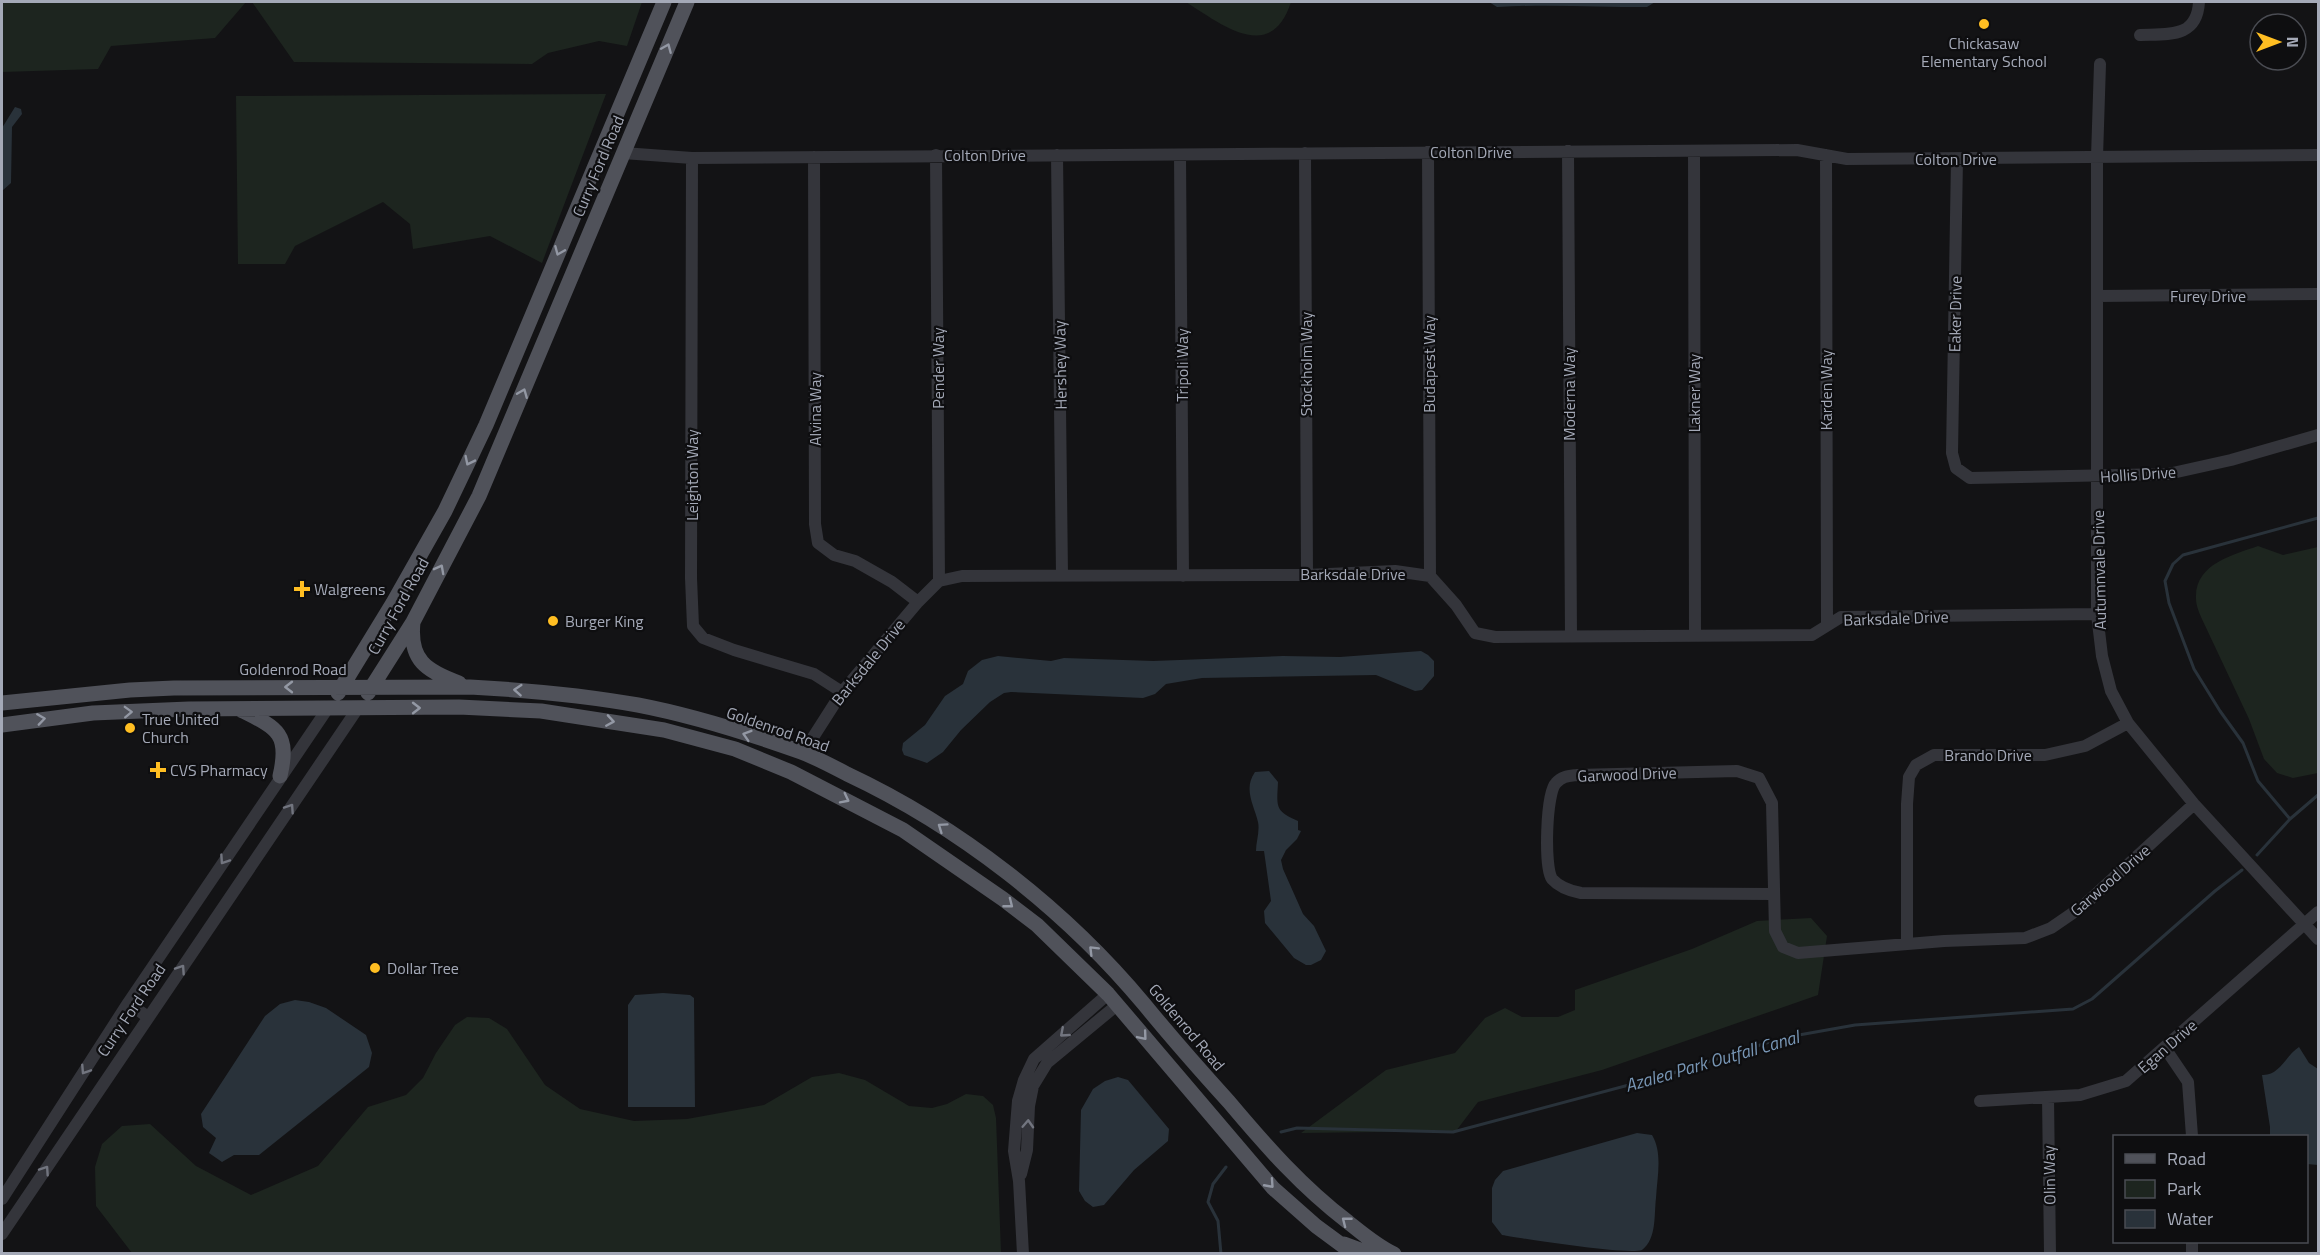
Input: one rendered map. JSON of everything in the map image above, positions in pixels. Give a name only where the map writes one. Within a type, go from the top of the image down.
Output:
[{"type":"main road","name":"Curry Ford Road","points":[[328,708],[393,603],[450,500],[486,425],[664,2]]},
{"type":"main road","points":[[623,153],[620,140],[621,125],[672,2]]},
{"type":"main road","name":"Curry Ford Road","points":[[358,708],[413,622],[479,496],[687,2]]},
{"type":"main road","points":[[537,361],[539,337],[606,173],[606,166],[598,158]]},
{"type":"main road","points":[[413,622],[412,635],[421,663],[435,674],[470,687]]},
{"type":"main road","name":"Goldenrod Road","points":[[2,703],[174,688],[470,687],[566,694],[639,706],[687,717],[803,753],[879,788],[949,832],[1048,906],[1134,992],[1286,1169],[1328,1207],[1382,1248],[1395,1254]]},
{"type":"main road","points":[[2,711],[79,701],[148,696],[174,688]]},
{"type":"main road","name":"Goldenrod Road","points":[[2,725],[93,713],[459,707],[541,711],[664,730],[735,749],[816,784],[903,830],[982,884],[1043,931],[1113,1000],[1273,1188],[1316,1226],[1354,1254]]},
{"type":"main road","points":[[239,709],[275,729],[284,745],[280,776]]},
{"type":"main road","points":[[735,749],[758,751],[788,759],[803,753]]},
{"type":"main road","points":[[816,784],[825,776],[879,788]]},
{"type":"main road","points":[[1076,962],[1134,992]]},
{"type":"main road","points":[[1113,1000],[1132,1002],[1151,1023],[1164,1028]]},
{"type":"main road","points":[[1338,1243],[1363,1249],[1371,1254]]},
{"type":"street","points":[[2140,35],[2182,32],[2193,24],[2199,2]]},
{"type":"street","name":"Autumnvale Drive","points":[[2100,64],[2097,124],[2097,614],[2102,656],[2111,692],[2128,723],[2194,804],[2319,939]]},
{"type":"street","name":"Autumnvale Drive","points":[[2082,157],[2093,139],[2097,124]]},
{"type":"street","name":"Colton Drive","points":[[623,153],[692,158],[1797,150],[1847,159],[2319,155]]},
{"type":"street","name":"Lakner Way","points":[[1694,151],[1695,636]]},
{"type":"street","name":"Moderna Way","points":[[1568,152],[1571,636]]},
{"type":"street","name":"Stockholm Way","points":[[1305,153],[1307,575]]},
{"type":"street","name":"Budapest Way","points":[[1428,153],[1430,576]]},
{"type":"street","name":"Tripoli Way","points":[[1180,154],[1184,576]]},
{"type":"street","name":"Pender Way","points":[[936,155],[939,581]]},
{"type":"street","name":"Hershey Way","points":[[1058,155],[1062,575]]},
{"type":"street","name":"Karden Way","points":[[1826,155],[1827,624]]},
{"type":"street","name":"Alvina Way","points":[[814,157],[815,524],[818,543],[834,555],[855,561],[892,582],[918,602]]},
{"type":"street","name":"Leighton Way","points":[[692,158],[691,578],[693,626],[704,638],[734,650],[814,674],[842,692]]},
{"type":"street","name":"Eaker Drive","points":[[1956,468],[1952,453],[1958,159]]},
{"type":"street","name":"Furey Drive","points":[[2098,296],[2319,294]]},
{"type":"street","name":"Hollis Drive","points":[[1956,468],[1970,478],[2168,474],[2231,460],[2319,435]]},
{"type":"street","name":"Barksdale Drive","points":[[803,753],[842,692],[918,602],[939,581],[962,576],[1307,575],[1395,572],[1430,576],[1456,604],[1475,633],[1495,637],[1812,635],[1841,617],[2097,614]]},
{"type":"street","name":"Curry Ford Road","points":[[2,1198],[128,1003],[328,708]]},
{"type":"street","name":"Curry Ford Road","points":[[2,1234],[358,708]]},
{"type":"street","name":"Brando Drive","points":[[1907,943],[1907,804],[1909,777],[1916,765],[1934,755],[2045,755],[2085,746],[2128,723]]},
{"type":"street","name":"Garwood Drive","points":[[1774,894],[1581,893],[1564,889],[1552,878],[1548,865],[1549,800],[1554,784],[1564,776],[1577,775],[1737,771],[1759,777],[1772,803],[1775,931],[1783,947],[1798,953],[1907,943],[2025,938],[2051,928],[2084,906],[2194,804]]},
{"type":"street","name":"Egan Drive","points":[[1980,1101],[2080,1095],[2126,1081],[2319,912]]},
{"type":"street","points":[[1023,1254],[1019,1181],[1014,1151],[1018,1101],[1024,1080],[1034,1059],[1113,1000]]},
{"type":"street","points":[[128,1003],[148,1017]]},
{"type":"street","points":[[2165,1048],[2188,1082],[2192,1135]]},
{"type":"street","name":"Olin Way","points":[[2048,1097],[2050,1254]]},
{"type":"street","points":[[2,1210],[12,1218]]},
{"type":"green space","points":[[2,2],[246,2],[215,38],[111,46],[98,69],[2,72]]},
{"type":"green space","points":[[252,2],[642,2],[627,46],[599,41],[548,53],[532,64],[294,62]]},
{"type":"green space","points":[[1186,2],[1291,2],[1282,21],[1271,31],[1258,35],[1244,34],[1230,28]]},
{"type":"green space","points":[[606,94],[542,263],[490,236],[413,249],[410,224],[383,202],[295,246],[285,264],[238,264],[236,96]]},
{"type":"green space","points":[[2258,546],[2283,555],[2318,547],[2318,773],[2293,778],[2277,773],[2264,759],[2249,719],[2197,606],[2197,587],[2201,577],[2208,569],[2227,557]]},
{"type":"green space","points":[[1811,918],[1827,936],[1818,995],[1602,1070],[1478,1102],[1456,1131],[1301,1133],[1386,1070],[1455,1053],[1485,1018],[1505,1008],[1522,1017],[1558,1017],[1575,1010],[1575,990],[1692,949],[1757,921]]},
{"type":"green space","points":[[467,1017],[489,1018],[507,1029],[545,1085],[580,1109],[634,1121],[687,1119],[764,1105],[812,1077],[839,1073],[865,1080],[909,1106],[932,1108],[947,1104],[966,1094],[983,1096],[993,1105],[996,1118],[1001,1253],[132,1253],[96,1206],[95,1167],[102,1144],[122,1126],[150,1124],[196,1166],[251,1195],[318,1166],[368,1107],[406,1095],[423,1078],[455,1025]]},
{"type":"water","points":[[1489,2],[1655,2],[1647,7],[1497,7]]},
{"type":"water","points":[[15,107],[21,109],[22,114],[12,127],[11,183],[2,191],[2,128]]},
{"type":"water","points":[[1421,651],[1434,661],[1434,676],[1422,690],[1415,691],[1376,675],[1202,678],[1166,684],[1155,694],[1143,698],[1011,692],[1004,693],[990,702],[961,730],[943,752],[927,763],[904,755],[902,750],[903,743],[925,725],[945,696],[963,684],[968,671],[982,660],[998,656],[1051,661],[1064,658],[1153,661],[1283,656],[1340,657]]},
{"type":"water","points":[[1269,771],[1278,782],[1277,797],[1281,811],[1298,821],[1298,830],[1301,831],[1281,860],[1303,914],[1314,926],[1326,951],[1321,960],[1311,965],[1306,965],[1294,958],[1265,923],[1264,911],[1271,901],[1264,851],[1256,851],[1258,825],[1250,797],[1250,785],[1255,772]]},
{"type":"water","points":[[663,993],[690,995],[694,998],[695,1107],[628,1107],[628,1005],[635,995]]},
{"type":"water","points":[[295,1000],[326,1008],[366,1035],[372,1053],[369,1067],[259,1155],[234,1155],[222,1162],[209,1153],[216,1138],[203,1127],[201,1114],[265,1016],[280,1004]]},
{"type":"water","points":[[2299,1047],[2309,1063],[2318,1069],[2318,1165],[2308,1164],[2308,1135],[2270,1135],[2262,1075],[2278,1069]]},
{"type":"water","points":[[1118,1077],[1128,1080],[1169,1129],[1168,1141],[1134,1170],[1104,1205],[1093,1207],[1085,1201],[1079,1191],[1081,1110],[1093,1089],[1105,1081]]},
{"type":"water","points":[[1637,1133],[1652,1135],[1658,1158],[1654,1226],[1647,1245],[1642,1250],[1597,1249],[1502,1235],[1492,1222],[1492,1188],[1495,1180],[1503,1171]]},
{"type":"waterway","points":[[2290,819],[2258,781],[2243,743],[2194,669],[2169,603],[2165,581],[2173,564],[2183,555],[2318,518]]},
{"type":"waterway","name":"Azalea Park Outfall Canal","points":[[2257,855],[2290,819],[2318,795]]},
{"type":"waterway","name":"Azalea Park Outfall Canal","points":[[1281,1132],[1297,1128],[1453,1132],[1670,1074],[1782,1038],[1855,1025],[2073,1009],[2092,999],[2242,870]]},
{"type":"waterway","name":"Azalea Park Outfall Canal","points":[[1221,1254],[1218,1221],[1208,1202],[1213,1184],[1226,1167]]},
{"type":"place","name":"Chickasaw Elementary School","points":[[1984,24]]},
{"type":"place","name":"Walgreens","points":[[302,589]]},
{"type":"place","name":"Burger King","points":[[553,621]]},
{"type":"place","name":"True United Church","points":[[130,728]]},
{"type":"place","name":"CVS Pharmacy","points":[[158,770]]},
{"type":"place","name":"Dollar Tree","points":[[375,968]]}]
